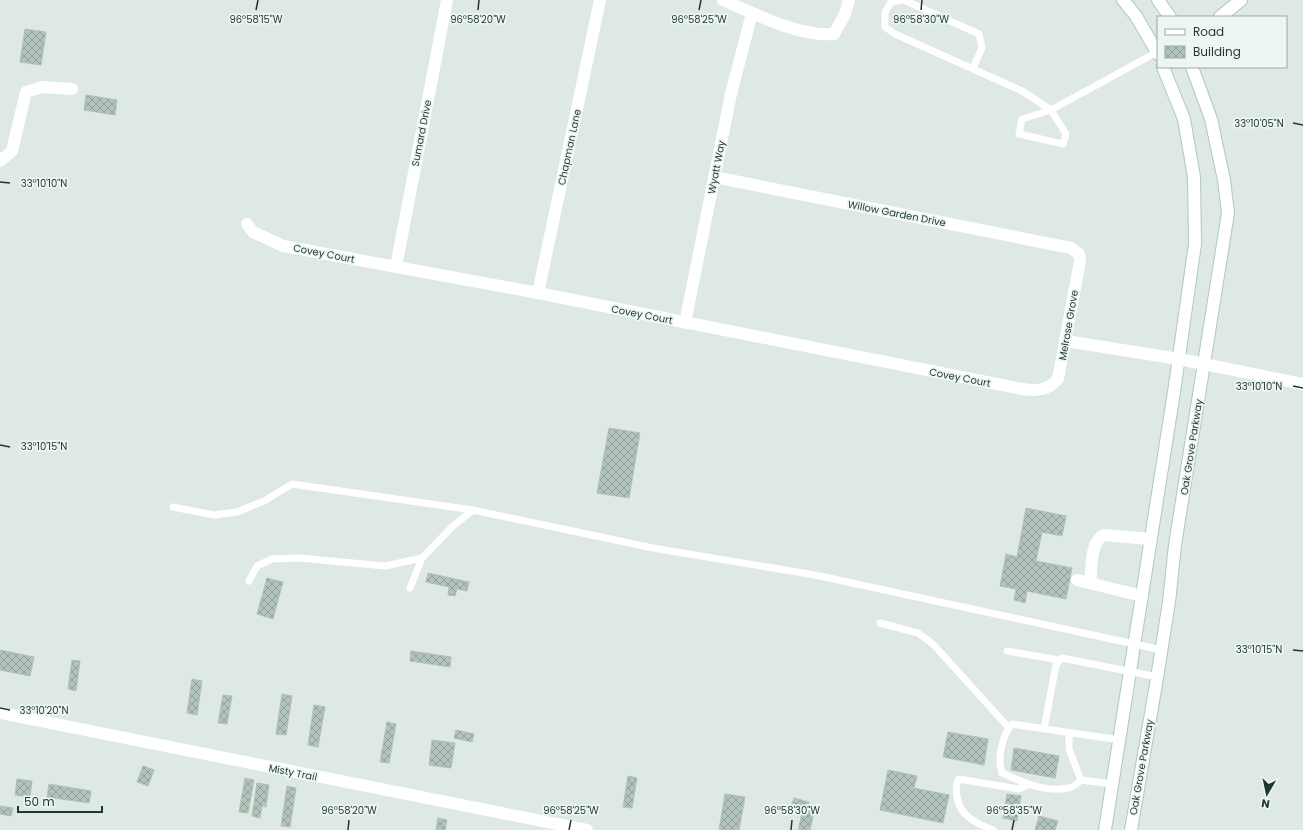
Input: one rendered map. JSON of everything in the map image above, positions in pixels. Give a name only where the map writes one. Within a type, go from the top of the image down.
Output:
[{"type":"street","name":"Sumard Drive","points":[[396,267],[447,0]]},
{"type":"street","name":"Chapman Lane","points":[[538,293],[600,0]]},
{"type":"street","points":[[723,0],[752,13],[819,35],[834,34],[845,14],[849,0]]},
{"type":"street","points":[[1123,0],[1136,16],[1157,51]]},
{"type":"street","points":[[1158,0],[1169,16]]},
{"type":"street","points":[[1221,16],[1241,0]]},
{"type":"street","name":"Wyatt Way","points":[[685,323],[731,94],[752,13]]},
{"type":"street","points":[[1105,830],[1179,359],[1195,244],[1194,177],[1184,119],[1163,68]]},
{"type":"street","name":"Oak Grove Parkway","points":[[1131,830],[1158,677],[1169,602],[1175,545],[1228,213],[1224,180],[1211,119],[1192,68]]},
{"type":"street","points":[[0,161],[12,151],[26,92],[42,88],[72,89]]},
{"type":"street","name":"Willow Garden Drive","points":[[714,177],[1054,244],[1071,248],[1079,254]]},
{"type":"street","name":"Covey Court","points":[[247,224],[253,232],[283,246],[538,293],[1014,387],[1044,390]]},
{"type":"street","name":"Melrose Grove","points":[[1044,390],[1053,385],[1058,379],[1080,261],[1079,254]]},
{"type":"street","points":[[1066,341],[1179,359],[1303,384]]},
{"type":"street","points":[[1090,582],[1095,544],[1099,538],[1104,535],[1150,539]]},
{"type":"street","points":[[1077,580],[1142,596]]},
{"type":"street","name":"Misty Trail","points":[[0,713],[587,830]]},
{"type":"lane","points":[[973,68],[982,48],[979,34],[903,0],[891,1],[885,13],[885,27],[895,34],[973,68],[1022,92],[1052,110],[1066,134],[1063,144],[1019,134],[1022,119],[1052,110],[1157,54]]},
{"type":"lane","points":[[173,507],[214,515],[237,512],[264,501],[292,484],[473,510],[653,548],[815,575],[1162,650]]},
{"type":"lane","points":[[410,588],[422,558],[453,526],[473,510]]},
{"type":"lane","points":[[249,581],[257,566],[272,559],[299,558],[385,566],[422,558]]},
{"type":"lane","points":[[880,623],[918,633],[933,644],[1009,728]]},
{"type":"lane","points":[[1007,651],[1059,660],[1062,658],[1158,677]]},
{"type":"lane","points":[[1044,729],[1056,665],[1059,660]]},
{"type":"lane","points":[[1112,784],[1081,780],[1070,788],[1027,785],[1002,773],[1000,765],[1005,733],[1012,724],[1120,740]]},
{"type":"lane","points":[[1069,733],[1069,749],[1081,780]]},
{"type":"lane","points":[[993,830],[976,822],[964,814],[956,794],[956,783],[959,779],[1019,789],[1027,785]]},
{"type":"building","points":[[25,29],[46,32],[41,65],[20,62]]},
{"type":"building","points":[[86,95],[117,100],[115,115],[84,110]]},
{"type":"building","points":[[609,428],[640,433],[629,498],[597,493]]},
{"type":"building","points":[[1026,508],[1066,516],[1062,536],[1042,532],[1036,561],[1072,568],[1066,599],[1027,591],[1025,603],[1014,600],[1016,589],[1000,586],[1006,554],[1017,557]]},
{"type":"building","points":[[428,573],[469,582],[467,591],[457,589],[455,596],[448,595],[449,587],[426,582]]},
{"type":"building","points":[[267,578],[283,582],[273,619],[257,614]]},
{"type":"building","points":[[0,650],[34,657],[30,676],[0,670]]},
{"type":"building","points":[[411,651],[451,657],[450,667],[410,661]]},
{"type":"building","points":[[72,660],[80,661],[76,691],[68,689]]},
{"type":"building","points":[[192,679],[202,681],[197,715],[187,713]]},
{"type":"building","points":[[282,694],[292,696],[286,735],[276,734]]},
{"type":"building","points":[[223,695],[232,696],[227,724],[218,723]]},
{"type":"building","points":[[314,705],[325,707],[318,747],[308,745]]},
{"type":"building","points":[[387,722],[396,724],[389,763],[380,762]]},
{"type":"building","points":[[456,730],[474,734],[472,742],[454,738]]},
{"type":"building","points":[[948,732],[988,739],[984,765],[943,757]]},
{"type":"building","points":[[432,740],[455,743],[451,768],[429,765]]},
{"type":"building","points":[[1014,748],[1059,756],[1055,778],[1011,770]]},
{"type":"building","points":[[143,766],[154,770],[148,786],[137,782]]},
{"type":"building","points":[[888,770],[917,776],[914,788],[949,795],[943,823],[880,810]]},
{"type":"building","points":[[628,776],[637,778],[632,808],[623,807]]},
{"type":"building","points":[[245,778],[254,780],[248,813],[239,812]]},
{"type":"building","points":[[17,779],[32,781],[30,797],[15,795]]},
{"type":"building","points":[[257,783],[269,785],[266,807],[262,806],[260,818],[252,816]]},
{"type":"building","points":[[49,784],[91,791],[89,803],[47,797]]},
{"type":"building","points":[[287,786],[296,788],[290,827],[281,826]]},
{"type":"building","points":[[725,794],[745,797],[739,830],[719,830]]},
{"type":"building","points":[[1007,794],[1021,796],[1017,821],[1003,818]]},
{"type":"building","points":[[794,798],[809,802],[807,810],[814,811],[810,830],[798,830],[803,809],[791,807]]},
{"type":"building","points":[[0,806],[13,808],[11,816],[0,814]]},
{"type":"building","points":[[1039,816],[1058,821],[1055,830],[1035,830]]},
{"type":"building","points":[[438,818],[447,820],[445,830],[436,830]]}]
